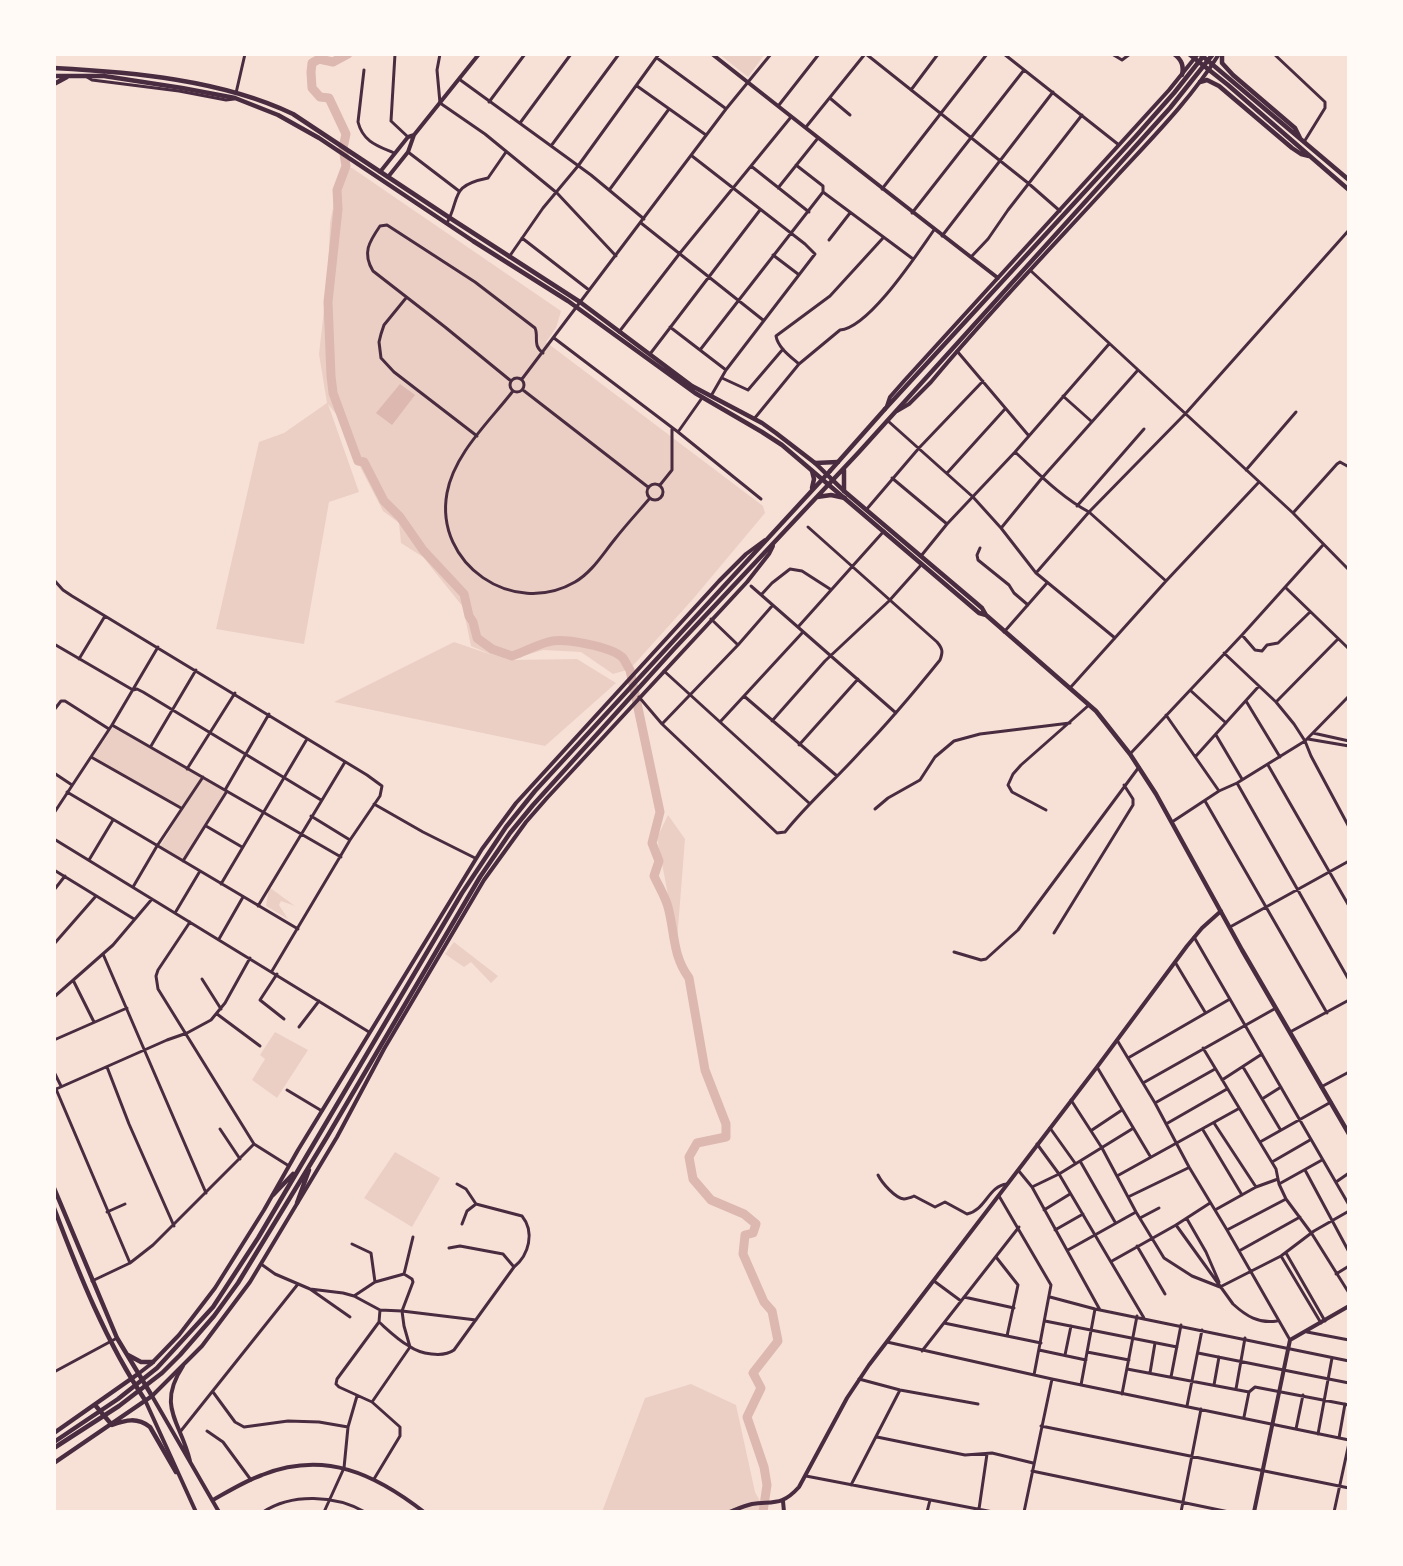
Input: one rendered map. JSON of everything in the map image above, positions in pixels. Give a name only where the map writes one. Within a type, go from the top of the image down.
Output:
[{"type":"main road","points":[[1174,54],[1181,62],[1182,75]]},
{"type":"main road","points":[[1189,54],[1349,190]]},
{"type":"main road","points":[[1199,54],[1349,180]]},
{"type":"main road","points":[[54,1448],[119,1406],[162,1373],[201,1332],[229,1297],[281,1205],[300,1166],[446,918],[506,826],[535,791],[1120,153],[1174,93],[1205,54]]},
{"type":"main road","points":[[54,1442],[127,1392],[157,1368],[207,1315],[312,1162],[448,930],[501,845],[553,782],[635,699],[638,690],[844,468],[1170,108],[1213,54]]},
{"type":"main road","points":[[1221,54],[1222,63],[1233,75],[1295,128],[1302,140]]},
{"type":"main road","points":[[54,67],[102,70],[210,86],[237,92],[293,114],[577,307],[648,361],[702,398],[762,432],[794,454],[822,480],[831,482],[844,491],[982,608],[986,615],[1089,705],[1130,754],[1349,1134]]},
{"type":"main road","points":[[54,76],[104,76],[235,98],[278,115],[319,138],[357,165],[580,302],[692,386],[754,419],[786,440],[829,472],[831,482],[845,498],[979,612],[986,615]]},
{"type":"main road","points":[[54,84],[70,76]]},
{"type":"main road","points":[[1200,82],[1207,80],[1219,86],[1292,148],[1301,154],[1310,156]]},
{"type":"main road","points":[[815,463],[838,462]]},
{"type":"main road","points":[[844,468],[842,481],[844,491]]},
{"type":"main road","points":[[811,491],[814,479],[812,471]]},
{"type":"main road","points":[[817,497],[831,495],[845,498]]},
{"type":"main road","points":[[297,1203],[312,1162]]},
{"type":"main road","points":[[273,1195],[300,1166]]},
{"type":"main road","points":[[54,1188],[117,1338],[152,1396],[54,1462]]},
{"type":"main road","points":[[54,1208],[100,1320],[131,1380],[145,1400]]},
{"type":"main road","points":[[100,1320],[108,1317]]},
{"type":"main road","points":[[123,1349],[136,1361],[153,1362]]},
{"type":"main road","points":[[54,1433],[138,1374]]},
{"type":"main road","points":[[95,1405],[112,1425]]},
{"type":"main road","points":[[112,1425],[134,1419],[143,1422],[156,1435],[176,1472]]},
{"type":"street","points":[[235,98],[245,54]]},
{"type":"street","points":[[395,54],[391,121],[408,137]]},
{"type":"street","points":[[440,54],[437,70],[440,103],[557,193],[616,256]]},
{"type":"street","points":[[388,177],[408,152],[414,135],[478,54]]},
{"type":"street","points":[[489,102],[525,54]]},
{"type":"street","points":[[520,123],[571,54]]},
{"type":"street","points":[[551,146],[619,54]]},
{"type":"street","points":[[712,54],[912,213],[998,278]]},
{"type":"street","points":[[522,379],[706,135],[771,54]]},
{"type":"street","points":[[779,105],[819,54]]},
{"type":"street","points":[[806,127],[865,54],[1060,211]]},
{"type":"street","points":[[911,90],[938,54]]},
{"type":"street","points":[[882,189],[987,54]]},
{"type":"street","points":[[1004,54],[1119,145]]},
{"type":"street","points":[[1112,54],[1122,60],[1130,54]]},
{"type":"street","points":[[885,409],[895,390],[1060,211],[1199,54]]},
{"type":"street","points":[[894,412],[909,404],[1031,271],[1200,82],[1221,54]]},
{"type":"street","points":[[1274,54],[1325,102],[1325,108],[1302,140]]},
{"type":"street","points":[[509,257],[543,208],[578,166],[658,56],[726,109]]},
{"type":"street","points":[[364,70],[358,122],[360,130],[372,144],[394,153]]},
{"type":"street","points":[[912,213],[1024,70]]},
{"type":"street","points":[[459,79],[610,189],[644,219]]},
{"type":"street","points":[[637,86],[706,135]]},
{"type":"street","points":[[942,236],[1053,92]]},
{"type":"street","points":[[830,99],[850,115]]},
{"type":"street","points":[[610,189],[669,109]]},
{"type":"street","points":[[619,332],[792,116]]},
{"type":"street","points":[[971,257],[988,239],[1028,183],[1082,116]]},
{"type":"street","points":[[380,172],[408,137],[414,135]]},
{"type":"street","points":[[778,188],[819,137]]},
{"type":"street","points":[[408,152],[459,190]]},
{"type":"street","points":[[448,221],[459,190],[478,180],[488,178],[506,152]]},
{"type":"street","points":[[692,156],[814,253],[814,256],[726,370],[711,396]]},
{"type":"street","points":[[700,350],[823,192],[823,186],[796,165]]},
{"type":"street","points":[[751,166],[809,212]]},
{"type":"street","points":[[823,192],[913,259]]},
{"type":"street","points":[[649,355],[760,210]]},
{"type":"street","points":[[829,240],[850,212]]},
{"type":"street","points":[[641,223],[763,320]]},
{"type":"street","points":[[511,381],[379,277],[369,264],[366,255],[367,247],[380,226],[383,224],[476,282],[535,328],[535,343],[537,349],[543,353]]},
{"type":"street","points":[[754,419],[800,364],[840,330],[845,330],[866,317],[934,230]]},
{"type":"street","points":[[1036,573],[1089,512],[1186,413],[1349,230]]},
{"type":"street","points":[[522,238],[590,290]]},
{"type":"street","points":[[800,364],[783,350],[776,336],[830,296],[883,238]]},
{"type":"street","points":[[773,255],[798,274]]},
{"type":"street","points":[[1031,271],[1293,513],[1349,570]]},
{"type":"street","points":[[406,298],[384,326],[379,342],[381,358],[394,372],[477,436]]},
{"type":"street","points":[[670,327],[726,370]]},
{"type":"street","points":[[554,338],[678,432],[761,499]]},
{"type":"street","points":[[921,556],[1109,343]]},
{"type":"street","points":[[722,377],[748,390],[783,350]]},
{"type":"street","points":[[957,351],[1029,436]]},
{"type":"street","points":[[1001,528],[1138,369]]},
{"type":"street","points":[[511,381],[517,378],[522,379]]},
{"type":"street","points":[[511,381],[510,387],[517,393],[523,390],[525,383],[522,379]]},
{"type":"street","points":[[866,510],[919,448],[983,381]]},
{"type":"street","points":[[523,390],[648,487]]},
{"type":"street","points":[[513,391],[461,458],[450,480],[445,503],[449,536],[462,560],[473,572],[505,590],[528,594],[555,591],[577,581],[595,565],[650,498]]},
{"type":"street","points":[[1064,396],[1091,422]]},
{"type":"street","points":[[678,432],[702,398]]},
{"type":"street","points":[[947,473],[1005,409]]},
{"type":"street","points":[[1246,470],[1296,412]]},
{"type":"street","points":[[887,420],[973,497],[1036,573],[1115,638]]},
{"type":"street","points":[[660,485],[672,470],[672,429]]},
{"type":"street","points":[[1077,506],[1144,429]]},
{"type":"street","points":[[1015,452],[1042,478],[1077,506],[1089,512],[1166,581]]},
{"type":"street","points":[[1293,513],[1337,464],[1340,462],[1349,467]]},
{"type":"street","points":[[892,478],[947,524]]},
{"type":"street","points":[[1070,688],[1258,482]]},
{"type":"street","points":[[648,487],[654,484],[660,485]]},
{"type":"street","points":[[648,487],[647,492],[650,498],[656,500],[663,493],[660,485]]},
{"type":"street","points":[[635,699],[777,833],[785,832],[809,803],[896,713],[940,660],[942,649],[808,527]]},
{"type":"street","points":[[798,627],[884,531]]},
{"type":"street","points":[[138,1374],[179,1335],[215,1288],[475,858],[516,803],[734,566],[768,538]]},
{"type":"street","points":[[219,1512],[152,1396],[183,1366],[218,1326],[261,1264],[337,1137],[384,1049],[491,870],[540,806],[627,711],[635,699],[747,582],[769,554],[774,542]]},
{"type":"street","points":[[1130,754],[1323,545]]},
{"type":"street","points":[[980,549],[976,555],[978,560],[1009,585],[1014,593],[1028,605]]},
{"type":"street","points":[[772,721],[825,661],[889,601],[922,564]]},
{"type":"street","points":[[761,595],[790,569],[802,571],[830,590]]},
{"type":"street","points":[[54,582],[63,591],[158,646],[380,784],[382,791],[272,971]]},
{"type":"street","points":[[1005,632],[1047,583]]},
{"type":"street","points":[[751,586],[896,713]]},
{"type":"street","points":[[1285,587],[1349,649]]},
{"type":"street","points":[[662,724],[772,606]]},
{"type":"street","points":[[1242,635],[1255,650],[1262,651],[1267,645],[1278,643],[1310,612]]},
{"type":"street","points":[[79,660],[105,616]]},
{"type":"street","points":[[711,619],[738,645]]},
{"type":"street","points":[[720,722],[803,632]]},
{"type":"street","points":[[1276,702],[1339,639]]},
{"type":"street","points":[[54,644],[133,690],[143,692],[321,800]]},
{"type":"street","points":[[54,813],[112,725],[158,646]]},
{"type":"street","points":[[1224,653],[1276,702],[1307,740],[1311,756],[1349,827]]},
{"type":"street","points":[[150,746],[196,670]]},
{"type":"street","points":[[664,670],[809,803]]},
{"type":"street","points":[[799,746],[858,679]]},
{"type":"street","points":[[1196,756],[1260,686]]},
{"type":"street","points":[[1190,690],[1226,723]]},
{"type":"street","points":[[187,769],[235,693]]},
{"type":"street","points":[[744,696],[799,746],[837,776]]},
{"type":"street","points":[[1171,823],[1219,791],[1237,783],[1307,740],[1349,696]]},
{"type":"street","points":[[54,710],[61,700],[65,701],[109,729]]},
{"type":"street","points":[[1246,701],[1280,757]]},
{"type":"street","points":[[1046,810],[1012,792],[1008,785],[1013,774],[1021,765],[1089,705]]},
{"type":"street","points":[[183,861],[206,826],[269,714]]},
{"type":"street","points":[[1166,715],[1219,791]]},
{"type":"street","points":[[875,809],[888,798],[920,780],[935,757],[954,741],[980,734],[1070,723]]},
{"type":"street","points":[[112,725],[341,857]]},
{"type":"street","points":[[1313,733],[1349,741]]},
{"type":"street","points":[[1216,735],[1242,779]]},
{"type":"street","points":[[221,884],[307,739]]},
{"type":"street","points":[[1307,740],[1349,746]]},
{"type":"street","points":[[91,757],[181,808]]},
{"type":"street","points":[[258,906],[345,762]]},
{"type":"street","points":[[1268,765],[1349,906]]},
{"type":"street","points":[[954,952],[981,960],[986,959],[1018,930],[1138,767]]},
{"type":"street","points":[[54,773],[72,786]]},
{"type":"street","points":[[132,887],[203,777]]},
{"type":"street","points":[[1237,783],[1349,980]]},
{"type":"street","points":[[1054,933],[1133,805],[1133,799],[1124,786]]},
{"type":"street","points":[[67,792],[298,929]]},
{"type":"street","points":[[1205,801],[1327,1013]]},
{"type":"street","points":[[374,804],[475,858]]},
{"type":"street","points":[[311,816],[350,840]]},
{"type":"street","points":[[88,860],[113,820]]},
{"type":"street","points":[[206,826],[242,847]]},
{"type":"street","points":[[54,839],[371,1033]]},
{"type":"street","points":[[1230,927],[1349,861]]},
{"type":"street","points":[[54,870],[134,919]]},
{"type":"street","points":[[175,914],[200,871]]},
{"type":"street","points":[[54,890],[65,876]]},
{"type":"street","points":[[54,944],[97,895]]},
{"type":"street","points":[[219,939],[243,897]]},
{"type":"street","points":[[54,997],[103,954],[152,899]]},
{"type":"street","points":[[729,1512],[747,1505],[768,1504],[783,1500],[793,1493],[806,1476],[832,1424],[859,1379],[1194,937],[1221,911]]},
{"type":"street","points":[[190,922],[160,965],[156,976],[158,989],[254,1144],[289,1166]]},
{"type":"street","points":[[1194,937],[1349,1205]]},
{"type":"street","points":[[103,954],[146,1049],[206,1193]]},
{"type":"street","points":[[130,1263],[55,1090],[203,1025],[217,1014],[250,958]]},
{"type":"street","points":[[1175,962],[1205,1012]]},
{"type":"street","points":[[277,974],[260,1000],[284,1019]]},
{"type":"street","points":[[73,980],[94,1022]]},
{"type":"street","points":[[202,980],[220,1009]]},
{"type":"street","points":[[1128,1058],[1230,999]]},
{"type":"street","points":[[1290,1032],[1349,1000]]},
{"type":"street","points":[[299,1027],[319,1001]]},
{"type":"street","points":[[54,1040],[127,1008]]},
{"type":"street","points":[[1143,1083],[1276,1008]]},
{"type":"street","points":[[217,1014],[260,1046]]},
{"type":"street","points":[[1117,1040],[1290,1340]]},
{"type":"street","points":[[1203,1048],[1272,1162],[1286,1199],[1349,1293]]},
{"type":"street","points":[[1222,1080],[1262,1054]]},
{"type":"street","points":[[107,1067],[129,1124],[174,1226]]},
{"type":"street","points":[[1097,1067],[1150,1156]]},
{"type":"street","points":[[1244,1067],[1280,1129]]},
{"type":"street","points":[[1155,1103],[1215,1069]]},
{"type":"street","points":[[54,1072],[61,1086]]},
{"type":"street","points":[[1322,1087],[1349,1072]]},
{"type":"street","points":[[1262,1099],[1282,1087]]},
{"type":"street","points":[[1166,1124],[1227,1089]]},
{"type":"street","points":[[287,1090],[322,1111]]},
{"type":"street","points":[[1071,1100],[1092,1130],[1151,1239],[1168,1263],[1192,1276],[1220,1287],[1281,1256],[1349,1211]]},
{"type":"street","points":[[1260,1142],[1331,1102]]},
{"type":"street","points":[[1116,1176],[1238,1109]]},
{"type":"street","points":[[1092,1130],[1122,1110]]},
{"type":"street","points":[[1214,1123],[1256,1187]]},
{"type":"street","points":[[1050,1127],[1075,1163]]},
{"type":"street","points":[[220,1129],[240,1159]]},
{"type":"street","points":[[1032,1187],[1059,1174],[1132,1129]]},
{"type":"street","points":[[1203,1130],[1242,1195]]},
{"type":"street","points":[[1272,1162],[1310,1140]]},
{"type":"street","points":[[92,1281],[130,1263],[153,1245],[254,1144]]},
{"type":"street","points":[[1037,1144],[1059,1174],[1144,1318]]},
{"type":"street","points":[[1279,1185],[1322,1160]]},
{"type":"street","points":[[1080,1161],[1116,1222]]},
{"type":"street","points":[[1128,1197],[1189,1167]]},
{"type":"street","points":[[1018,1170],[1032,1187],[1098,1309],[1091,1330],[1081,1385]]},
{"type":"street","points":[[1305,1170],[1349,1252]]},
{"type":"street","points":[[1336,1182],[1349,1173]]},
{"type":"street","points":[[878,1175],[889,1190],[904,1199],[914,1196],[935,1207],[945,1202],[967,1214],[980,1209],[997,1187],[1007,1184]]},
{"type":"street","points":[[1215,1210],[1256,1187],[1278,1179]]},
{"type":"street","points":[[379,1322],[410,1347],[442,1355],[448,1354],[454,1350],[514,1267],[521,1261],[528,1248],[526,1221],[522,1216],[476,1204],[466,1189],[457,1184]]},
{"type":"street","points":[[1044,1210],[1071,1194]]},
{"type":"street","points":[[999,1196],[1050,1282],[1050,1297],[1034,1375]]},
{"type":"street","points":[[1227,1230],[1286,1199]]},
{"type":"street","points":[[1112,1261],[1210,1203]]},
{"type":"street","points":[[107,1212],[125,1204]]},
{"type":"street","points":[[462,1224],[467,1211],[476,1204]]},
{"type":"street","points":[[1140,1218],[1159,1208]]},
{"type":"street","points":[[1068,1250],[1136,1212]]},
{"type":"street","points":[[1055,1230],[1083,1214]]},
{"type":"street","points":[[1239,1251],[1300,1217]]},
{"type":"street","points":[[1186,1219],[1206,1252],[1220,1287]]},
{"type":"street","points":[[1176,1225],[1233,1304],[1250,1317],[1264,1322],[1277,1321]]},
{"type":"street","points":[[922,1351],[1019,1227]]},
{"type":"street","points":[[404,1274],[413,1237]]},
{"type":"street","points":[[352,1244],[371,1253],[375,1282]]},
{"type":"street","points":[[449,1248],[460,1246],[503,1254],[514,1267]]},
{"type":"street","points":[[1137,1246],[1165,1294]]},
{"type":"street","points":[[1286,1252],[1323,1322]]},
{"type":"street","points":[[1281,1256],[1323,1322]]},
{"type":"street","points":[[996,1257],[1018,1285],[1007,1336]]},
{"type":"street","points":[[261,1264],[275,1274],[310,1289],[350,1317]]},
{"type":"street","points":[[1336,1274],[1349,1266]]},
{"type":"street","points":[[354,1296],[375,1282],[404,1274],[412,1279],[413,1282],[402,1311],[410,1347]]},
{"type":"street","points":[[934,1281],[961,1301]]},
{"type":"street","points":[[180,1432],[298,1284]]},
{"type":"street","points":[[310,1289],[354,1296],[380,1310],[476,1320]]},
{"type":"street","points":[[1050,1297],[1349,1361]]},
{"type":"street","points":[[964,1298],[1014,1308]]},
{"type":"street","points":[[1254,1512],[1290,1340],[1349,1306]]},
{"type":"street","points":[[374,1479],[401,1431],[372,1402],[336,1384],[337,1379],[379,1322],[380,1310]]},
{"type":"street","points":[[1122,1394],[1137,1316]]},
{"type":"street","points":[[1045,1321],[1177,1347]]},
{"type":"street","points":[[944,1323],[1041,1343]]},
{"type":"street","points":[[1171,1377],[1181,1325]]},
{"type":"street","points":[[1065,1355],[1071,1326]]},
{"type":"street","points":[[1187,1406],[1202,1330]]},
{"type":"street","points":[[1305,1331],[1349,1340]]},
{"type":"street","points":[[54,1371],[117,1338]]},
{"type":"street","points":[[1236,1389],[1245,1338]]},
{"type":"street","points":[[887,1341],[922,1351],[1349,1441],[1334,1512]]},
{"type":"street","points":[[1150,1373],[1155,1343]]},
{"type":"street","points":[[372,1402],[410,1347]]},
{"type":"street","points":[[1039,1350],[1086,1360]]},
{"type":"street","points":[[1087,1352],[1129,1360]]},
{"type":"street","points":[[1198,1353],[1349,1383]]},
{"type":"street","points":[[1214,1385],[1220,1357]]},
{"type":"street","points":[[1318,1434],[1332,1358]]},
{"type":"street","points":[[183,1366],[172,1386],[170,1397],[171,1408],[191,1465]]},
{"type":"street","points":[[1127,1368],[1249,1392]]},
{"type":"street","points":[[859,1379],[900,1390],[978,1404]]},
{"type":"street","points":[[1024,1512],[1052,1379]]},
{"type":"street","points":[[1244,1418],[1251,1388],[1258,1387],[1303,1395],[1347,1405],[1339,1438]]},
{"type":"street","points":[[851,1485],[900,1390]]},
{"type":"street","points":[[213,1392],[235,1422],[244,1427],[288,1421],[319,1422],[348,1427]]},
{"type":"street","points":[[1296,1429],[1303,1395]]},
{"type":"street","points":[[324,1512],[344,1468],[348,1427],[357,1396]]},
{"type":"street","points":[[145,1400],[196,1512]]},
{"type":"street","points":[[1181,1512],[1201,1409]]},
{"type":"street","points":[[1041,1426],[1349,1488]]},
{"type":"street","points":[[207,1431],[224,1442],[251,1480]]},
{"type":"street","points":[[877,1437],[965,1455],[987,1454],[1033,1463]]},
{"type":"street","points":[[979,1509],[987,1454]]},
{"type":"street","points":[[213,1500],[251,1480],[274,1471],[301,1465],[344,1468],[364,1473],[403,1496],[424,1512]]},
{"type":"street","points":[[1032,1471],[1229,1512]]},
{"type":"street","points":[[806,1476],[993,1512]]},
{"type":"street","points":[[263,1512],[290,1500],[309,1498],[330,1500],[365,1512]]},
{"type":"street","points":[[783,1500],[784,1512]]},
{"type":"street","points":[[927,1512],[930,1500]]},
{"type":"shaded area","points":[[719,54],[765,54],[748,77]]},
{"type":"shaded area","points":[[348,168],[352,168],[561,311],[556,328],[546,342],[763,506],[765,513],[693,599],[630,669],[613,674],[581,652],[543,650],[510,660],[577,659],[616,683],[545,746],[334,702],[454,642],[492,655],[471,646],[463,607],[423,557],[401,543],[399,523],[383,511],[352,451],[340,419],[328,404],[359,492],[329,502],[304,644],[216,629],[259,442],[284,433],[327,403],[319,354],[328,274],[330,223],[337,187]]},
{"type":"shaded area","points":[[400,384],[415,395],[392,425],[376,413]]},
{"type":"shaded area","points":[[114,725],[227,790],[185,862],[159,848],[183,809],[93,757]]},
{"type":"shaded area","points":[[668,815],[685,839],[677,941],[657,838]]},
{"type":"shaded area","points":[[269,887],[295,906],[281,901],[279,905],[288,919],[266,906]]},
{"type":"shaded area","points":[[454,942],[498,976],[491,983],[471,962],[464,967],[445,954]]},
{"type":"shaded area","points":[[275,1032],[308,1050],[277,1098],[252,1080],[265,1059],[260,1055]]},
{"type":"shaded area","points":[[395,1152],[440,1178],[412,1227],[364,1198]]},
{"type":"shaded area","points":[[691,1384],[736,1405],[755,1492],[766,1512],[602,1512],[645,1398]]},
{"type":"waterway","points":[[348,54],[333,62],[319,59],[312,63],[311,72],[312,88],[320,97],[329,98],[346,134],[343,148],[346,166],[337,190],[338,209],[328,302],[333,393],[358,461],[364,462],[384,501],[400,517],[423,550],[464,594],[477,638],[492,649],[512,656],[555,641],[586,644],[616,653],[623,658],[630,670],[660,812],[652,843],[659,861],[654,876],[667,902],[677,954],[689,978],[705,1070],[726,1124],[726,1137],[697,1143],[689,1157],[693,1179],[711,1200],[744,1214],[756,1224],[753,1233],[745,1235],[743,1254],[764,1302],[772,1311],[778,1341],[753,1373],[761,1388],[747,1417],[764,1467],[767,1485],[763,1512]]}]
